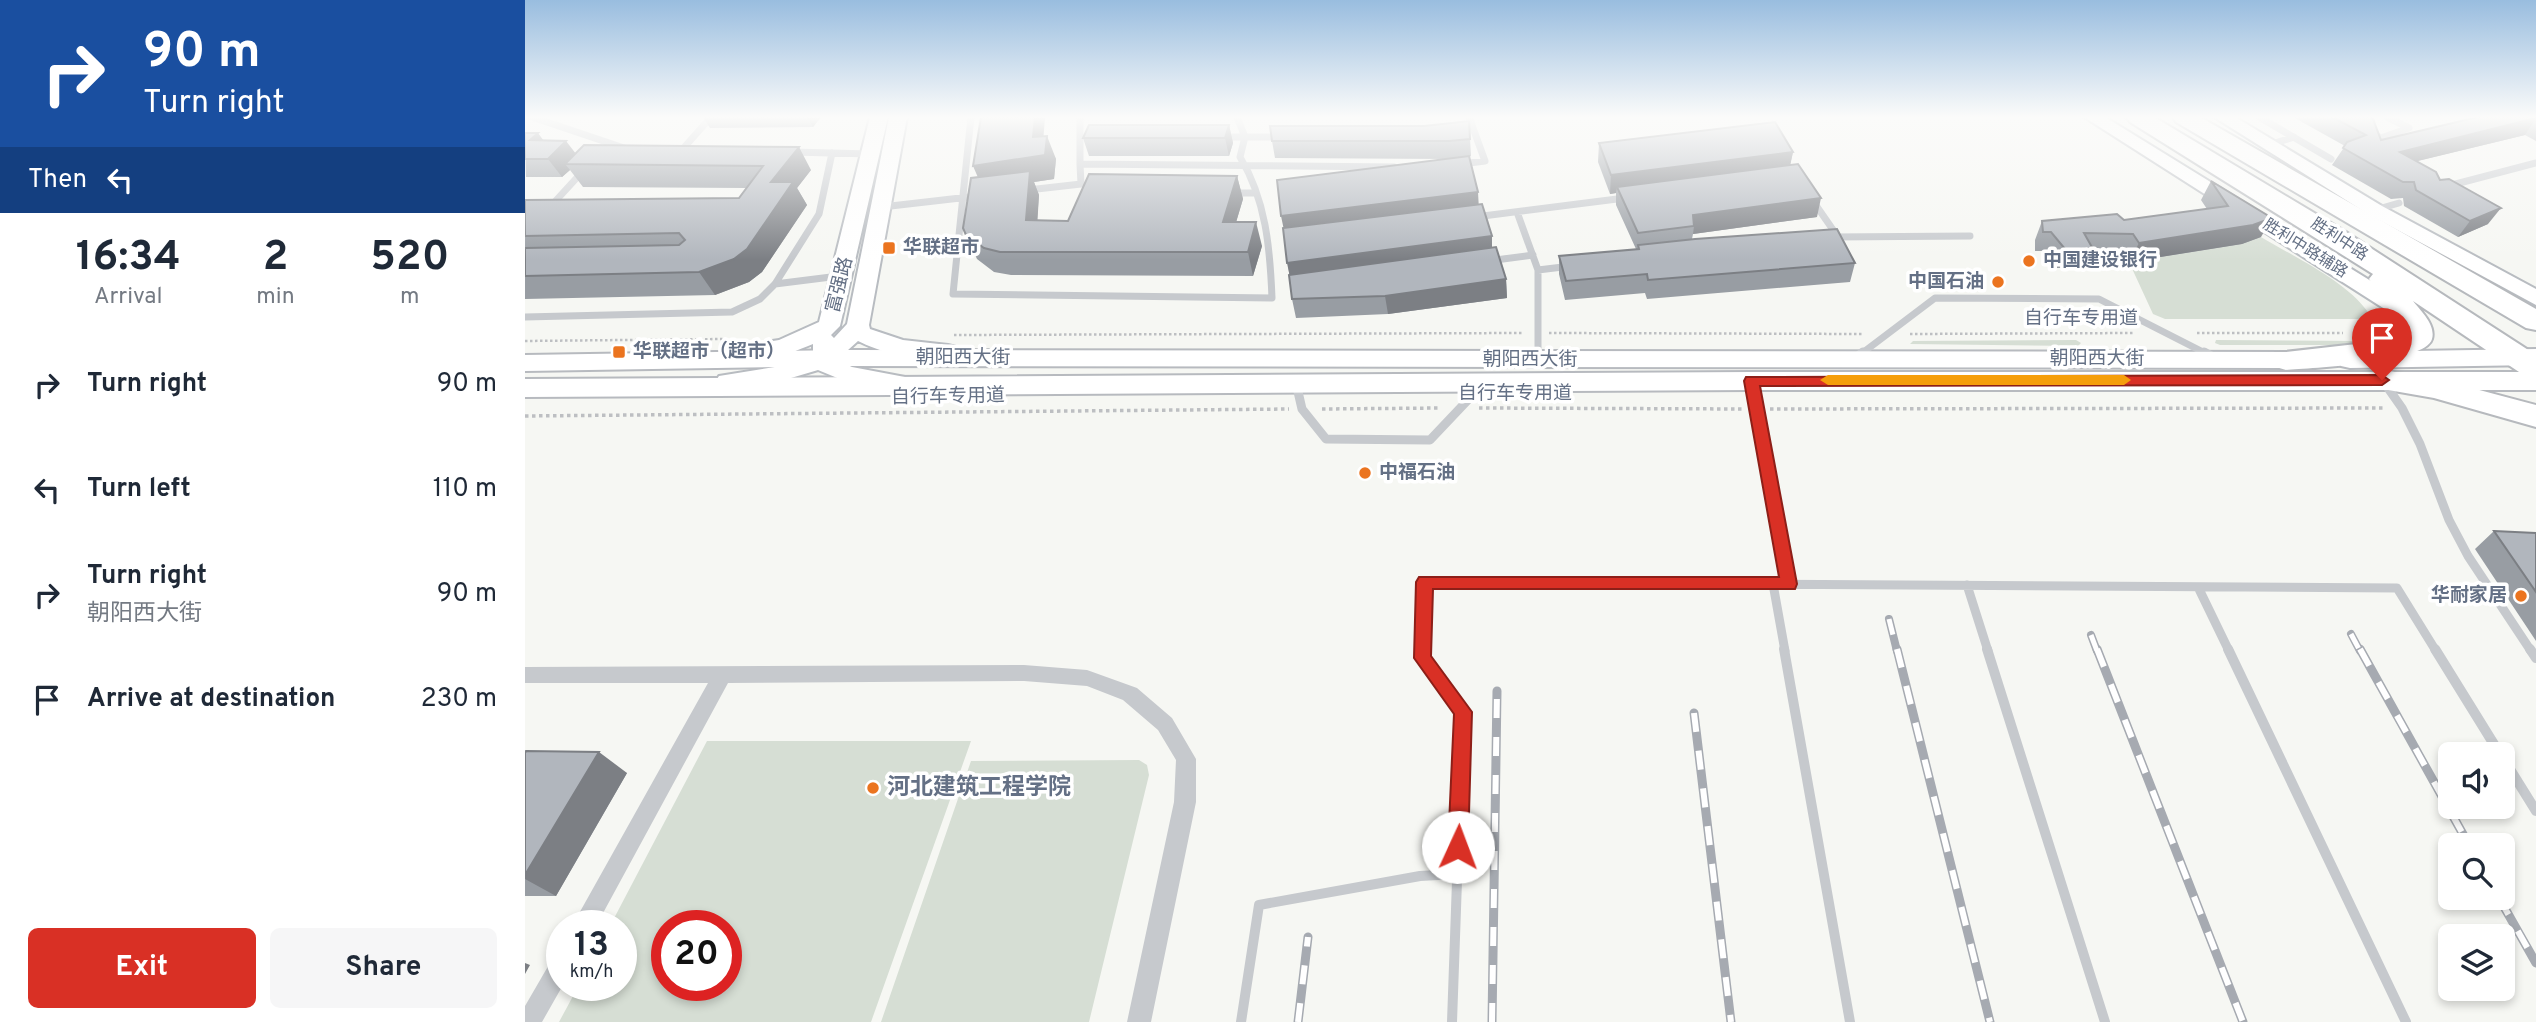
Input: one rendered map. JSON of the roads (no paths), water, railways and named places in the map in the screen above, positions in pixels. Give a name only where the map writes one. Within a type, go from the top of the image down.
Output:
[{"type":"highway","name":"胜利中路","points":[[2249,165],[2536,321]]},
{"type":"highway","name":"胜利中路","points":[[2278,165],[2356,222],[2530,361]]},
{"type":"highway","points":[[2286,360],[2387,351],[2418,339],[2418,328],[2410,315],[2374,268],[2356,222]]},
{"type":"highway","points":[[2458,277],[2536,309]]},
{"type":"highway","points":[[2382,380],[2434,388],[2536,416]]},
{"type":"main road","name":"富强路","points":[[663,361],[769,351],[811,338],[829,326],[868,165]]},
{"type":"main road","name":"富强路","points":[[888,165],[858,325],[863,335],[916,351],[1009,358]]},
{"type":"main road","name":"胜利中路辅路","points":[[2171,165],[2410,315]]},
{"type":"main road","points":[[2291,165],[2356,222],[2536,298]]},
{"type":"main road","points":[[698,385],[778,376],[810,366],[850,337],[858,325]]},
{"type":"main road","points":[[829,326],[824,363],[848,374],[901,384]]},
{"type":"main road","name":"朝阳西大街","points":[[525,363],[824,358],[2530,361]]},
{"type":"main road","name":"朝阳西大街","points":[[525,388],[901,384],[2536,380]]},
{"type":"street","points":[[525,675],[1024,673],[1087,678],[1130,694],[1165,724],[1186,759],[1185,802],[1139,1022]]},
{"type":"street","points":[[592,910],[723,674]]},
{"type":"street","points":[[529,1022],[546,992]]},
{"type":"lane","points":[[525,317],[732,312],[760,299],[775,284],[819,214],[830,165]]},
{"type":"lane","points":[[966,165],[953,294],[1272,298],[1271,269],[1261,205],[1246,166]]},
{"type":"lane","points":[[1014,191],[1082,186],[1080,165]]},
{"type":"lane","points":[[1138,165],[1405,167]]},
{"type":"lane","points":[[2439,189],[2530,165]]},
{"type":"lane","points":[[543,215],[586,167]]},
{"type":"lane","points":[[1218,193],[1256,193]]},
{"type":"lane","points":[[880,207],[975,196]]},
{"type":"lane","points":[[1463,219],[1637,197]]},
{"type":"lane","points":[[1811,197],[1838,237]]},
{"type":"lane","points":[[2356,222],[2399,204]]},
{"type":"lane","points":[[1517,212],[1538,270],[1538,360]]},
{"type":"lane","points":[[1819,237],[1970,236]]},
{"type":"lane","points":[[1480,262],[1533,255]]},
{"type":"lane","points":[[1538,270],[1579,265]]},
{"type":"lane","points":[[775,284],[842,275]]},
{"type":"lane","points":[[1856,358],[1935,298],[2099,299],[2218,359]]},
{"type":"lane","points":[[2382,380],[2402,408],[2420,444],[2449,520],[2469,556],[2536,658]]},
{"type":"lane","points":[[1752,381],[1789,584]]},
{"type":"lane","points":[[1296,383],[1302,409],[1326,439],[1430,440],[1484,383]]},
{"type":"lane","points":[[1452,1022],[1463,712],[1423,658],[1425,582],[2397,588],[2492,742]]},
{"type":"lane","points":[[1773,584],[1850,1022]]},
{"type":"lane","points":[[1968,585],[2105,1022]]},
{"type":"lane","points":[[2198,587],[2406,1022]]},
{"type":"lane","points":[[2515,778],[2536,811]]},
{"type":"lane","points":[[1241,1022],[1259,905],[1420,876],[1457,874]]},
{"type":"railway","points":[[1889,619],[1897,651]]},
{"type":"railway","points":[[2351,634],[2360,651]]},
{"type":"railway","points":[[2091,635],[2097,651]]},
{"type":"railway","points":[[1897,649],[1990,1022]]},
{"type":"railway","points":[[2097,649],[2243,1022]]},
{"type":"railway","points":[[2360,649],[2462,833]]},
{"type":"railway","points":[[1492,1022],[1497,691]]},
{"type":"railway","points":[[1694,713],[1731,1022]]},
{"type":"railway","points":[[2506,910],[2536,963]]},
{"type":"railway","points":[[1298,1022],[1308,937]]},
{"type":"place","name":"华联超市","points":[[889,248]]},
{"type":"place","name":"中国建设银行","points":[[2029,261]]},
{"type":"place","name":"中国石油","points":[[1998,282]]},
{"type":"place","name":"华联超市（超市）","points":[[619,352]]},
{"type":"place","name":"中福石油","points":[[1365,473]]},
{"type":"place","name":"华耐家居","points":[[2521,596]]},
{"type":"place","name":"河北建筑工程学院","points":[[873,788]]}]
